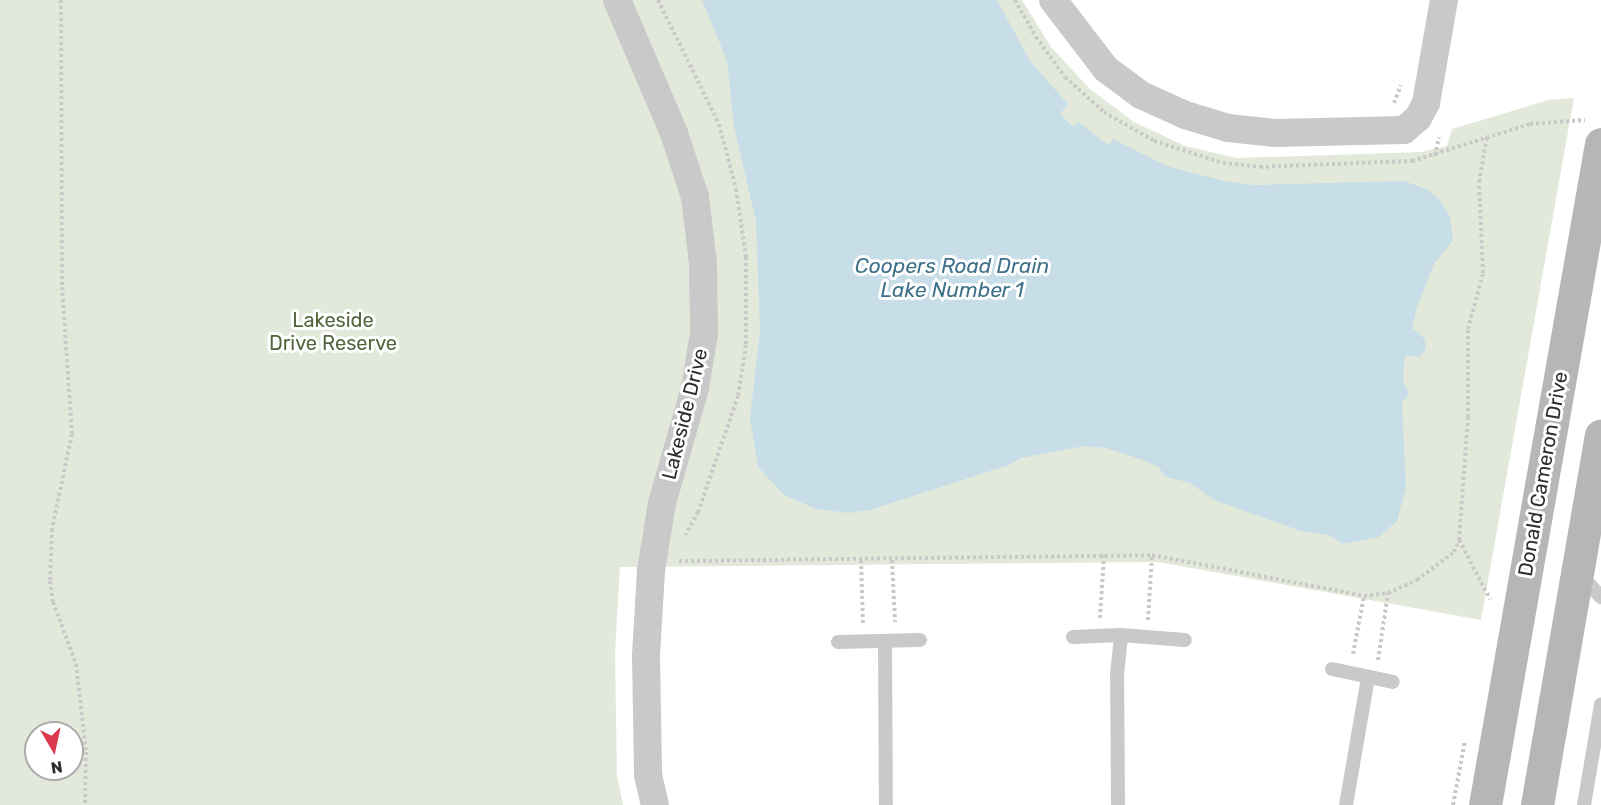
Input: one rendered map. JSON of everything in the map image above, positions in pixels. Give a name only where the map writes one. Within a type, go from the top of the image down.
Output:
[{"type":"street","name":"Lakeside Drive","points":[[617,0],[674,133],[695,197],[703,263],[704,333],[695,388],[662,503],[651,571],[646,668],[648,775],[655,805]]},
{"type":"street","points":[[1053,0],[1106,69],[1141,95],[1185,115],[1228,128],[1275,133],[1404,130],[1418,118],[1426,103],[1444,0]]},
{"type":"street","name":"Donald Cameron Drive","points":[[1485,805],[1601,145]]},
{"type":"street","points":[[1537,805],[1601,435]]},
{"type":"lane","points":[[1577,571],[1601,597]]},
{"type":"lane","points":[[1072,637],[1147,634],[1185,640]]},
{"type":"lane","points":[[1118,805],[1117,676],[1121,635]]},
{"type":"lane","points":[[838,642],[920,640]]},
{"type":"lane","points":[[886,805],[890,641]]},
{"type":"lane","points":[[1332,669],[1393,682]]},
{"type":"lane","points":[[1346,805],[1372,678]]},
{"type":"lane","points":[[1584,805],[1601,704]]},
{"type":"path","points":[[61,0],[62,287],[72,434],[52,529],[50,581],[52,603],[76,664],[86,752],[85,805]]},
{"type":"path","points":[[678,561],[1152,555],[1364,596],[1388,593],[1444,561],[1454,552],[1459,540],[1468,417],[1468,329],[1483,273],[1479,182],[1487,136]]},
{"type":"path","points":[[1459,540],[1491,595]]},
{"type":"path","points":[[1099,636],[1104,555]]},
{"type":"path","points":[[1147,634],[1152,555]]},
{"type":"path","points":[[861,560],[864,642]]},
{"type":"path","points":[[890,641],[892,560]]},
{"type":"path","points":[[1372,678],[1388,593]]},
{"type":"path","points":[[1349,673],[1364,596]]},
{"type":"green space","name":"Lakeside Drive Reserve","points":[[0,0],[1022,0],[1051,47],[1090,89],[1134,122],[1185,146],[1237,158],[1421,152],[1447,146],[1452,129],[1548,100],[1574,98],[1481,620],[1158,562],[620,567],[615,652],[617,776],[623,805],[0,805]]},
{"type":"water","name":"Coopers Road Drain Lake Number 1","points":[[702,0],[997,0],[1030,61],[1068,104],[1060,114],[1073,127],[1078,122],[1108,145],[1113,139],[1167,166],[1224,181],[1255,185],[1404,181],[1426,189],[1440,200],[1450,217],[1453,240],[1434,264],[1417,307],[1412,328],[1425,339],[1426,348],[1420,357],[1405,356],[1403,379],[1409,395],[1402,402],[1406,487],[1397,521],[1379,537],[1343,544],[1329,535],[1301,531],[1214,500],[1190,483],[1164,476],[1159,467],[1143,460],[1106,448],[1084,446],[1021,458],[1009,465],[870,510],[848,513],[816,509],[784,495],[758,467],[750,418],[760,330],[756,221],[734,127],[727,61]]}]
